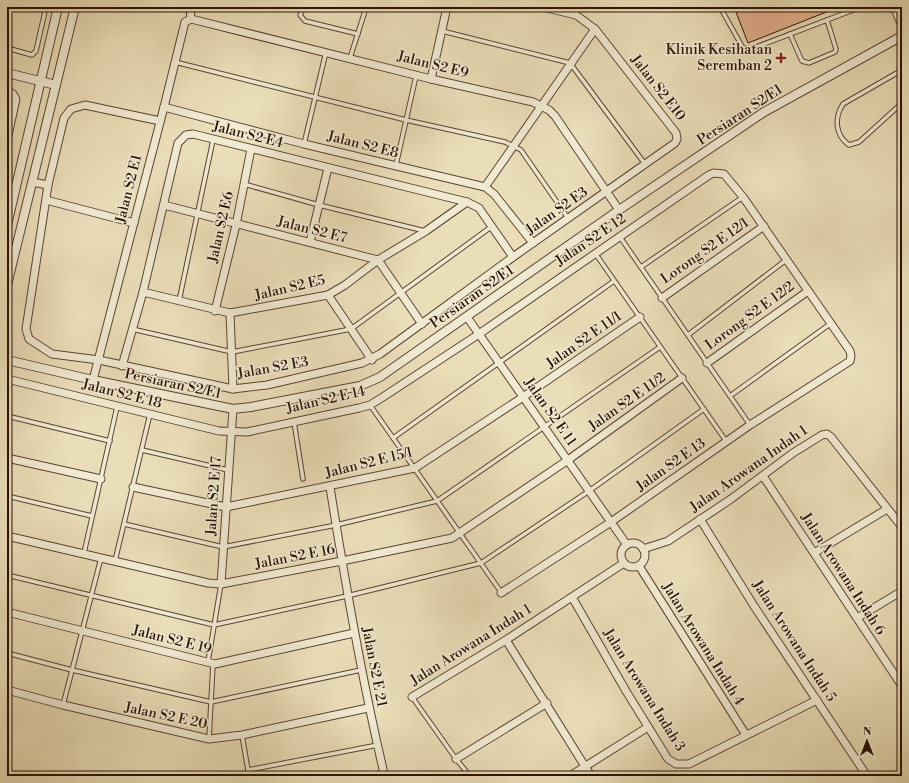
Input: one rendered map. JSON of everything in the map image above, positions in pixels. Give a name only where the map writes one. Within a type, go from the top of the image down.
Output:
[{"type":"street","points":[[7,225],[58,7]]},
{"type":"street","points":[[7,285],[75,7]]},
{"type":"street","points":[[190,7],[191,19]]},
{"type":"street","points":[[431,79],[447,7]]},
{"type":"street","name":"Jalan S2 E10","points":[[543,7],[576,15],[595,29],[676,133],[676,143],[607,193]]},
{"type":"street","name":"Jalan S2 E9","points":[[191,19],[541,105],[554,116],[619,210]]},
{"type":"street","name":"Jalan S2 E1","points":[[93,380],[164,107],[174,62],[185,22],[191,19]]},
{"type":"street","points":[[533,243],[494,194],[485,187],[595,29]]},
{"type":"street","name":"Persiaran S2/E1","points":[[7,360],[93,380],[233,409],[251,407],[360,386],[380,376],[467,317],[619,210],[764,112],[902,36]]},
{"type":"street","points":[[7,73],[56,85]]},
{"type":"street","points":[[7,90],[13,94],[16,99],[8,126],[7,140]]},
{"type":"street","name":"Jalan S2 E3","points":[[160,122],[85,105],[71,109],[64,118],[48,185],[26,329],[29,339],[52,354],[99,360],[233,389],[267,385],[372,360],[568,218],[607,193]]},
{"type":"street","name":"Jalan S2 E8","points":[[164,107],[304,144],[485,187]]},
{"type":"street","name":"Jalan S2 E4","points":[[122,366],[143,292],[178,143],[181,139],[193,134],[467,202],[479,208],[513,258]]},
{"type":"street","name":"Jalan S2 E6","points":[[214,311],[236,225],[251,149]]},
{"type":"street","points":[[310,242],[328,168]]},
{"type":"street","name":"Jalan S2 E 12","points":[[479,334],[709,175],[719,173],[724,174],[743,196]]},
{"type":"street","points":[[32,182],[48,185]]},
{"type":"street","points":[[743,196],[830,324]]},
{"type":"street","points":[[46,200],[134,223]]},
{"type":"street","name":"Jalan S2 E5","points":[[143,292],[214,311],[230,313],[328,295],[345,285],[378,260],[426,231],[467,202]]},
{"type":"street","name":"Jalan S2 E7","points":[[164,205],[236,225],[310,242],[378,260]]},
{"type":"street","name":"Lorong S2 E 12/1","points":[[662,298],[764,226]]},
{"type":"street","points":[[378,260],[422,324]]},
{"type":"street","name":"Lorong S2 E 12/2","points":[[707,363],[808,291]]},
{"type":"street","points":[[328,295],[372,360]]},
{"type":"street","points":[[230,313],[233,389]]},
{"type":"street","name":"Jalan S2 E 11","points":[[467,317],[627,545]]},
{"type":"street","name":"Jalan S2 E 11/1","points":[[523,397],[640,317]]},
{"type":"street","name":"Jalan S2 E 13","points":[[501,592],[611,522],[750,425],[850,361],[850,351],[830,324]]},
{"type":"street","name":"Jalan S2 E 14","points":[[231,433],[247,432],[370,404],[479,334]]},
{"type":"street","name":"Jalan S2 E 11/2","points":[[568,460],[682,378]]},
{"type":"street","name":"Jalan S2 E 18","points":[[7,380],[231,433]]},
{"type":"street","name":"Jalan S2 E 15/1","points":[[226,507],[330,487],[415,468],[523,397]]},
{"type":"street","name":"Jalan S2 E 17","points":[[220,584],[233,409]]},
{"type":"street","name":"Jalan Arowana Indah 1","points":[[643,549],[668,541],[763,476],[792,452],[822,435],[827,434],[831,437],[902,527]]},
{"type":"street","points":[[7,458],[101,479]]},
{"type":"street","name":"Jalan S2 E 16","points":[[7,536],[84,553],[114,562],[208,583],[220,584],[452,538],[568,460]]},
{"type":"street","name":"Jalan Arowana Indah 6","points":[[763,476],[901,683]]},
{"type":"street","points":[[133,487],[226,507]]},
{"type":"street","name":"Jalan S2 E 21","points":[[330,487],[347,596],[368,708],[383,769],[382,776]]},
{"type":"street","points":[[814,553],[887,509]]},
{"type":"street","name":"Jalan Arowana Indah 5","points":[[700,519],[867,776]]},
{"type":"street","points":[[637,544],[643,549],[645,556],[639,566],[631,567],[624,563],[622,552],[627,545],[637,544]]},
{"type":"street","name":"Jalan Arowana Indah 1","points":[[412,697],[506,640],[624,563]]},
{"type":"street","name":"Jalan Arowana Indah 4","points":[[639,566],[746,735]]},
{"type":"street","points":[[857,618],[902,591]]},
{"type":"street","name":"Jalan Arowana Indah 3","points":[[572,597],[648,727],[668,759],[676,764],[689,764],[817,700]]},
{"type":"street","name":"Jalan S2 E 19","points":[[7,612],[210,664],[223,664],[354,633]]},
{"type":"street","points":[[506,640],[547,703],[591,776]]},
{"type":"street","name":"Jalan S2 E 20","points":[[7,690],[209,739],[242,735],[368,708]]},
{"type":"street","points":[[456,759],[547,703]]},
{"type":"street","points":[[570,776],[648,727]]},
{"type":"street","points":[[896,776],[902,772]]},
{"type":"lane","points":[[7,48],[32,55],[36,51],[46,7]]},
{"type":"lane","points":[[312,7],[303,10],[300,15],[305,21],[358,34]]},
{"type":"lane","points":[[350,58],[358,34],[364,7]]},
{"type":"lane","points":[[720,7],[743,48],[751,49],[861,7]]},
{"type":"lane","points":[[892,7],[902,30]]},
{"type":"lane","points":[[790,34],[802,61],[809,63],[835,52],[836,50],[827,20]]},
{"type":"lane","points":[[442,31],[570,63],[645,164]]},
{"type":"lane","points":[[304,144],[326,52]]},
{"type":"lane","points":[[174,62],[406,120],[505,142],[520,150],[568,218]]},
{"type":"lane","points":[[902,70],[843,104],[837,114],[836,119],[842,140],[849,145],[858,142],[902,103]]},
{"type":"lane","points":[[396,166],[416,75]]},
{"type":"lane","points":[[179,302],[213,140]]},
{"type":"lane","points":[[244,184],[319,205],[426,231]]},
{"type":"lane","points":[[641,267],[743,196]]},
{"type":"lane","points":[[132,328],[232,352],[351,329],[492,226]]},
{"type":"lane","points":[[620,237],[750,425]]},
{"type":"lane","points":[[595,254],[727,442]]},
{"type":"lane","points":[[688,335],[786,260]]},
{"type":"lane","points":[[393,438],[500,364],[614,281]]},
{"type":"lane","points":[[730,396],[830,324]]},
{"type":"lane","points":[[124,524],[223,547],[336,525],[437,501],[545,428],[660,347]]},
{"type":"lane","points":[[370,404],[501,592]]},
{"type":"lane","points":[[84,553],[118,406]]},
{"type":"lane","points":[[7,574],[214,625],[347,596],[481,563],[590,491],[704,409]]},
{"type":"lane","points":[[114,562],[150,414]]},
{"type":"lane","points":[[7,416],[110,441]]},
{"type":"lane","points":[[294,422],[303,479]]},
{"type":"lane","points":[[142,450],[229,470]]},
{"type":"lane","points":[[7,496],[92,516]]},
{"type":"lane","points":[[64,705],[101,558]]},
{"type":"lane","points":[[209,739],[211,702],[210,664],[220,584]]},
{"type":"lane","points":[[7,652],[72,670],[211,702],[361,670]]},
{"type":"lane","points":[[412,697],[456,759],[470,776]]},
{"type":"lane","points":[[242,735],[249,776]]},
{"type":"lane","points":[[248,770],[378,745]]},
{"type":"building","points":[[734,7],[839,7],[748,43]]},
{"type":"place","name":"Klinik Kesihatan Seremban 2","points":[[781,58]]}]
